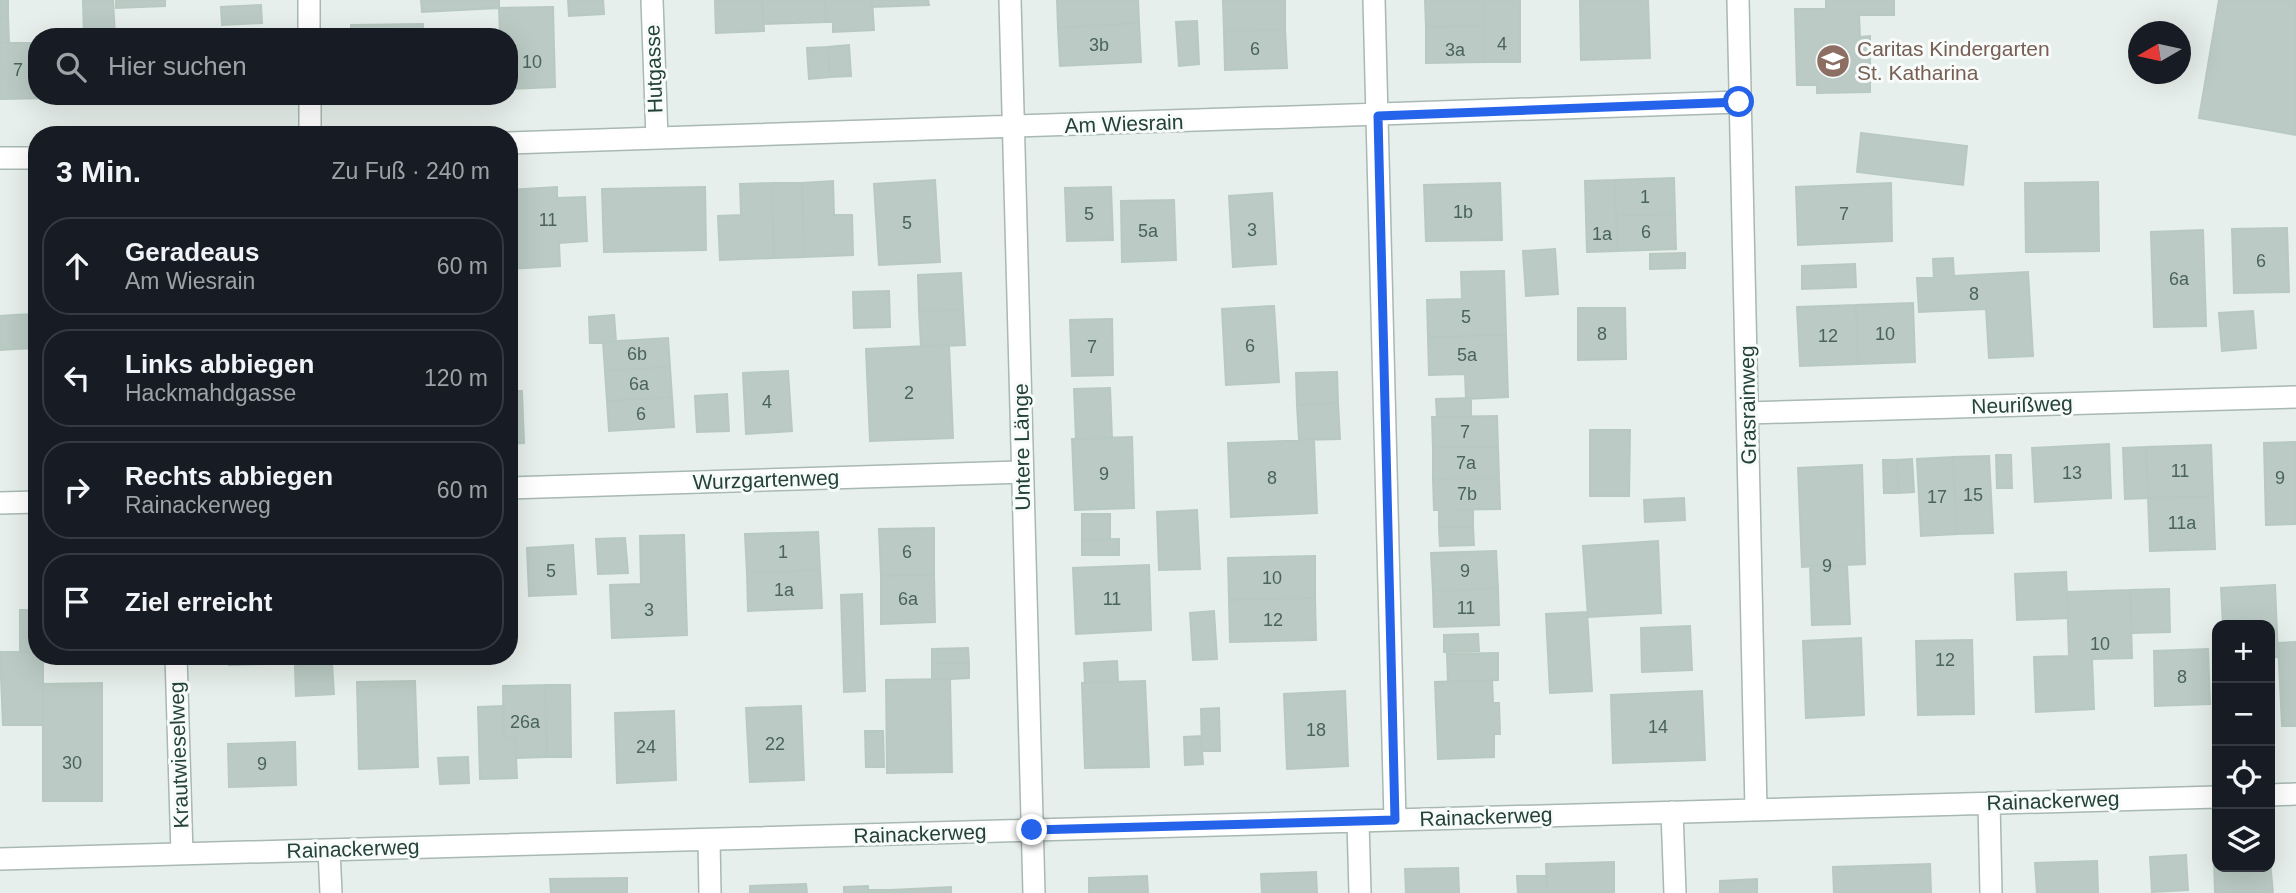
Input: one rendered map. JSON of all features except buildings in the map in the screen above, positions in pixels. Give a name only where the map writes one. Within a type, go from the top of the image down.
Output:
[{"type":"street","points":[[309,0],[309,28]]},
{"type":"street","name":"Hutgasse","points":[[652,0],[657,138]]},
{"type":"street","name":"Untere Länge","points":[[1010,0],[1034,893]]},
{"type":"street","points":[[1374,0],[1395,820]]},
{"type":"street","name":"Grasrainweg","points":[[1738,0],[1756,810]]},
{"type":"street","name":"Am Wiesrain","points":[[518,143],[1739,102]]},
{"type":"street","points":[[310,105],[310,126]]},
{"type":"street","points":[[0,158],[28,158]]},
{"type":"street","name":"Neurißweg","points":[[1748,413],[2296,397]]},
{"type":"street","name":"Wurzgartenweg","points":[[518,488],[1023,472]]},
{"type":"street","points":[[0,503],[28,502]]},
{"type":"street","name":"Krautwieselweg","points":[[176,665],[182,855]]},
{"type":"street","points":[[2275,795],[2296,794]]},
{"type":"street","name":"Rainackerweg","points":[[0,859],[2212,797]]},
{"type":"street","points":[[1989,803],[1991,893]]},
{"type":"street","points":[[1672,812],[1675,893]]},
{"type":"street","points":[[1358,821],[1360,893]]},
{"type":"street","points":[[709,839],[710,893]]},
{"type":"street","points":[[329,850],[331,893]]},
{"type":"place","name":"Caritas Kindergarten St. Katharina","points":[[1833,61]]},
{"type":"route","points":[[1032,830],[1395,820],[1378,116],[1739,102]]}]
